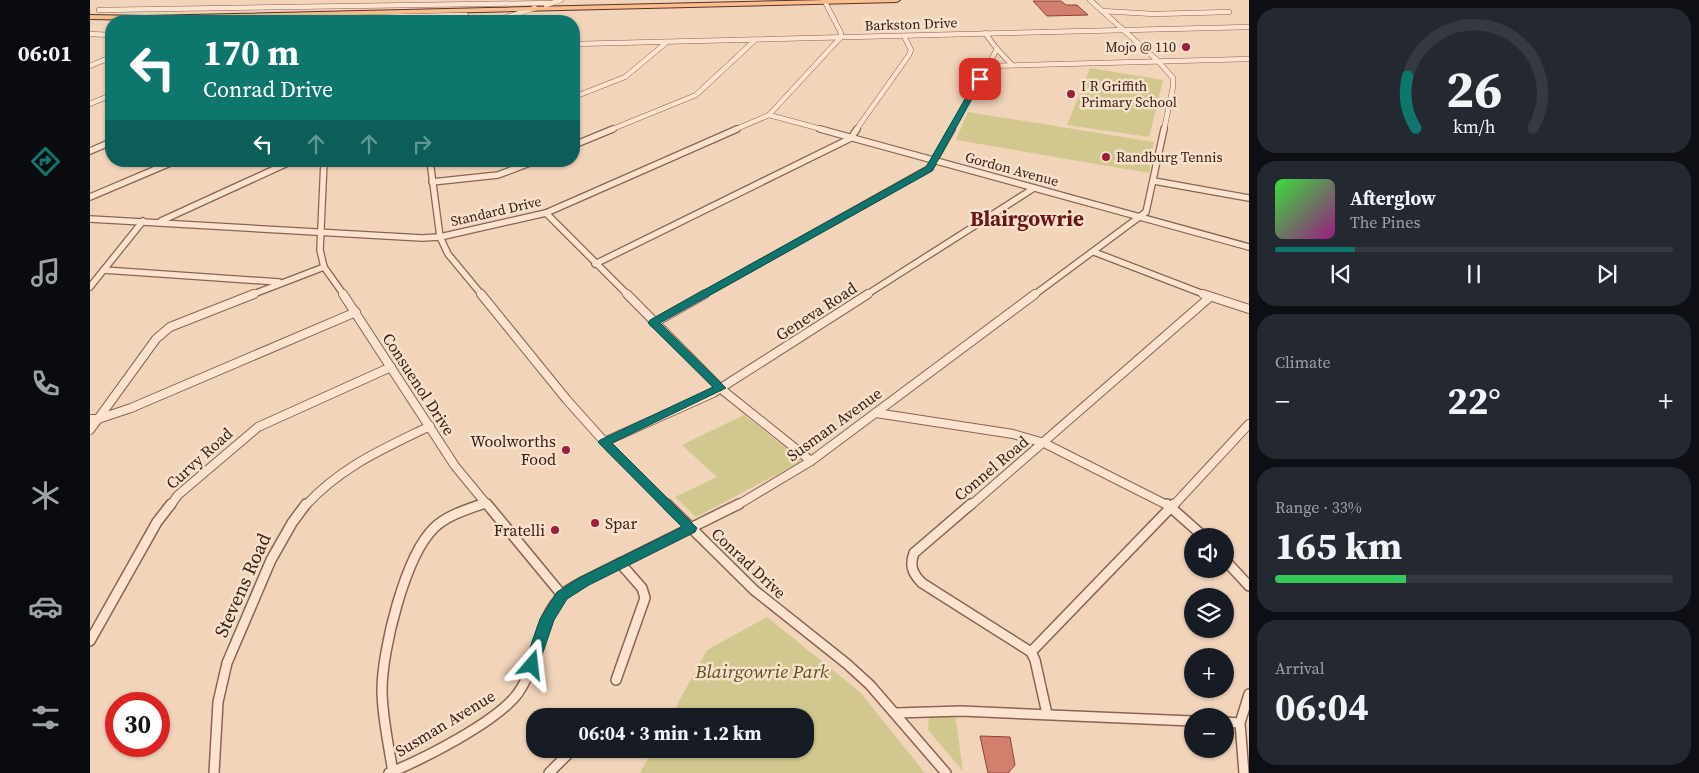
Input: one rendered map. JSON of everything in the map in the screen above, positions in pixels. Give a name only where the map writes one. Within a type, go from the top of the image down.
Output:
[{"type":"main road","points":[[259,15],[897,0]]},
{"type":"main road","points":[[369,7],[385,12]]},
{"type":"main road","points":[[491,10],[502,15]]},
{"type":"main road","points":[[90,17],[105,17]]},
{"type":"street","points":[[329,13],[336,0]]},
{"type":"street","points":[[512,15],[561,0]]},
{"type":"street","points":[[1090,0],[1158,61],[1171,75],[1173,82],[1154,181],[1146,212],[1141,218]]},
{"type":"street","points":[[824,1],[837,24],[841,37]]},
{"type":"street","points":[[305,15],[369,7],[550,4]]},
{"type":"street","points":[[1154,8],[1160,13]]},
{"type":"street","points":[[99,10],[466,15]]},
{"type":"street","points":[[1103,12],[1229,12]]},
{"type":"street","name":"Barkston Drive","points":[[580,45],[1249,27]]},
{"type":"street","points":[[90,34],[105,35]]},
{"type":"street","points":[[985,34],[1012,65]]},
{"type":"street","points":[[594,264],[851,138],[910,55],[911,50],[904,36]]},
{"type":"street","name":"Standard Drive","points":[[90,219],[422,238],[440,237],[546,213],[769,115],[841,37]]},
{"type":"street","points":[[580,143],[696,95],[755,40]]},
{"type":"street","points":[[580,95],[625,77],[666,42]]},
{"type":"street","points":[[654,323],[929,169],[997,49]]},
{"type":"street","points":[[90,66],[105,60]]},
{"type":"street","points":[[987,66],[1248,60]]},
{"type":"street","points":[[90,104],[105,98]]},
{"type":"street","name":"Gordon Avenue","points":[[769,115],[1249,248]]},
{"type":"street","points":[[90,151],[105,145]]},
{"type":"street","points":[[90,197],[162,167]]},
{"type":"street","points":[[159,222],[279,167]]},
{"type":"street","name":"Consuenol Drive","points":[[324,167],[320,250],[324,267],[356,312],[455,466],[562,595]]},
{"type":"street","name":"Conrad Drive","points":[[431,167],[440,237],[452,259],[567,400],[604,442],[754,590],[847,664],[896,713],[946,773]]},
{"type":"street","points":[[432,182],[498,175],[520,167]]},
{"type":"street","points":[[1154,181],[1249,198]]},
{"type":"street","name":"Geneva Road","points":[[604,442],[720,388],[1034,188]]},
{"type":"street","points":[[546,213],[594,264],[720,388],[811,461]]},
{"type":"street","name":"Susman Avenue","points":[[391,773],[459,736],[510,702],[526,679],[547,619],[562,595],[620,563],[763,492],[811,461],[1141,218]]},
{"type":"street","points":[[90,287],[144,221]]},
{"type":"street","points":[[1094,252],[1210,298],[1249,309]]},
{"type":"street","points":[[90,430],[94,419],[162,332],[176,323],[324,267]]},
{"type":"street","points":[[104,270],[282,282]]},
{"type":"street","name":"Connel Road","points":[[1031,652],[922,583],[911,569],[910,562],[914,553],[1044,443],[1210,298]]},
{"type":"street","points":[[94,419],[138,405],[356,312]]},
{"type":"street","name":"Curvy Road","points":[[90,641],[157,522],[178,495],[258,427],[391,367]]},
{"type":"street","points":[[876,413],[1013,434],[1044,443],[1172,507],[1194,528]]},
{"type":"street","points":[[1047,714],[1035,660],[1031,652],[1172,507],[1249,424]]},
{"type":"street","name":"Stevens Road","points":[[214,773],[218,701],[222,679],[265,572],[286,531],[316,494],[335,476],[366,457],[430,426]]},
{"type":"street","points":[[391,773],[382,688],[384,661],[411,563],[419,546],[434,528],[456,514],[486,502]]},
{"type":"street","points":[[616,680],[645,598],[642,588],[620,563]]},
{"type":"street","points":[[1234,570],[1249,586]]},
{"type":"street","points":[[1244,773],[1239,723],[1244,703],[1249,694]]},
{"type":"street","points":[[896,713],[955,711],[1184,721]]},
{"type":"street","points":[[1234,723],[1239,723]]},
{"type":"street","points":[[549,773],[564,758]]},
{"type":"green space","points":[[1090,68],[1163,80],[1149,137],[1067,125]]},
{"type":"green space","name":"Randburg Tennis","points":[[968,112],[1154,142],[1149,173],[956,140]]},
{"type":"green space","points":[[744,415],[802,461],[696,517],[675,497],[717,477],[682,445]]},
{"type":"green space","name":"Blairgowrie Park","points":[[767,617],[860,692],[925,773],[640,773],[648,758],[814,758],[814,708],[675,708],[707,650]]},
{"type":"green space","points":[[937,713],[955,714],[963,771],[928,730],[929,718]]},
{"type":"building","points":[[1033,1],[1061,1],[1066,5],[1077,5],[1088,15],[1047,16]]},
{"type":"building","points":[[980,736],[1010,737],[1015,765],[1008,773],[988,773]]},
{"type":"place","name":"Mojo @ 110","points":[[1186,47]]},
{"type":"place","name":"I R Griffith Primary School","points":[[1071,94]]},
{"type":"place","name":"Randburg Tennis","points":[[1106,157]]},
{"type":"place","name":"Woolworths Food","points":[[566,450]]},
{"type":"place","name":"Spar","points":[[595,523]]},
{"type":"place","name":"Fratelli","points":[[555,530]]},
{"type":"district","name":"Blairgowrie","points":[[1027,219]]},
{"type":"route","points":[[532,665],[547,619],[562,595],[691,528],[604,442],[690,404],[720,388],[654,323],[932,167],[980,79]]}]
